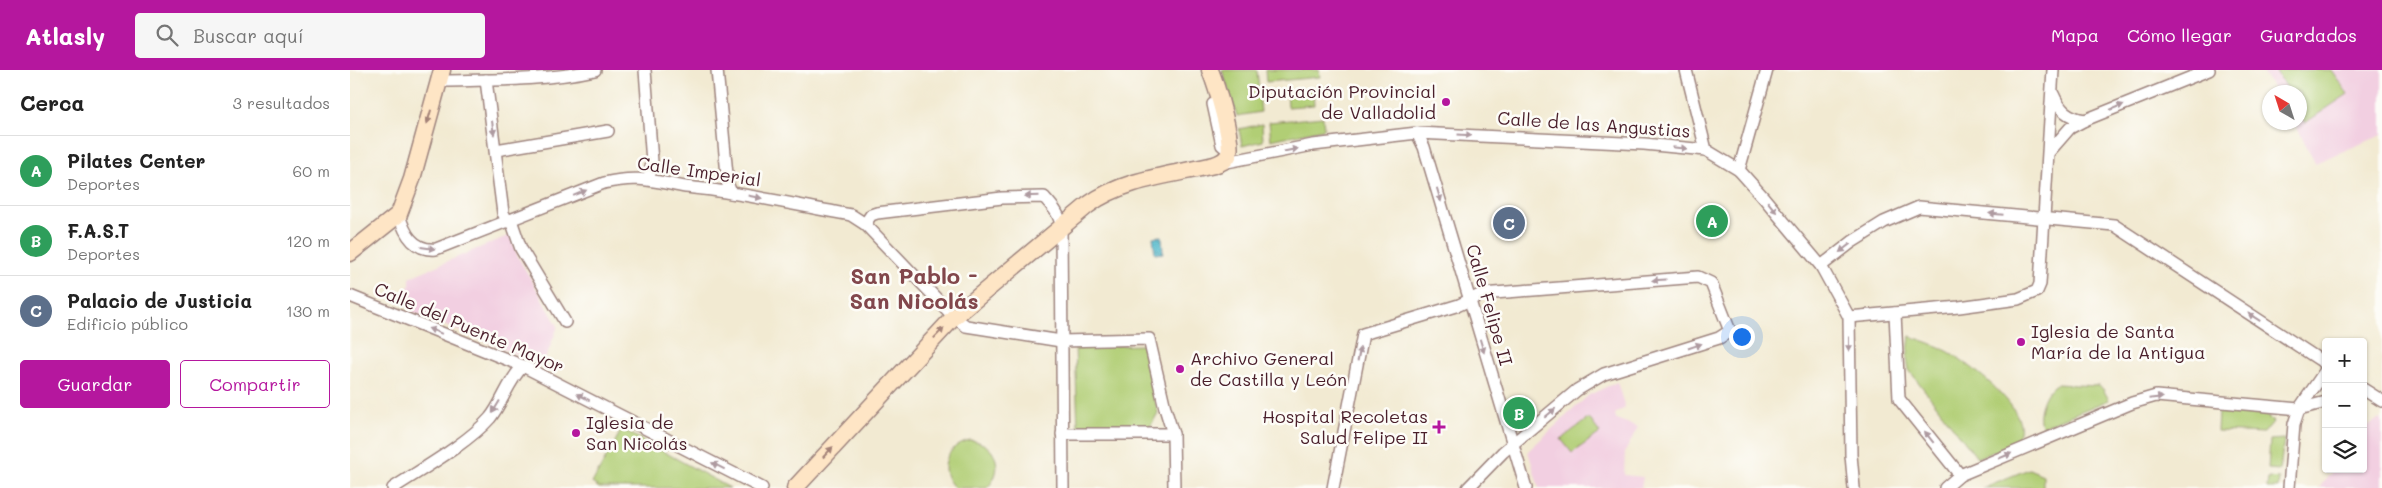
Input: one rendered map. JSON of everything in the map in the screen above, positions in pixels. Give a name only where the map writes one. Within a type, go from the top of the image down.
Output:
[{"type":"main road","points":[[795,488],[954,317],[1099,197],[1113,190],[1188,172],[1231,158],[1219,94],[1210,70]]},
{"type":"main road","points":[[350,253],[399,214],[412,179],[441,76]]},
{"type":"street","points":[[441,76],[486,80],[578,74],[595,70]]},
{"type":"street","points":[[645,70],[652,162],[649,178]]},
{"type":"street","points":[[717,70],[728,185],[731,193]]},
{"type":"street","points":[[1202,70],[1212,95],[1221,141],[1231,158]]},
{"type":"street","points":[[1686,70],[1706,150]]},
{"type":"street","points":[[1739,170],[1768,70]]},
{"type":"street","points":[[1849,317],[1959,307],[2030,295],[2037,291],[2040,284],[2045,218],[2053,70]]},
{"type":"street","points":[[2049,152],[2070,128],[2085,120],[2209,70]]},
{"type":"street","points":[[486,80],[504,213],[510,221],[521,248],[565,322]]},
{"type":"street","points":[[2051,90],[2059,107],[2066,115],[2085,120]]},
{"type":"street","points":[[496,150],[608,131]]},
{"type":"street","name":"Calle de las Angustias","points":[[1231,158],[1313,145],[1416,133],[1644,144],[1706,150],[1739,170],[1821,266],[1849,317],[1850,455],[1854,488]]},
{"type":"street","name":"Calle Felipe II","points":[[1416,133],[1424,146],[1526,488]]},
{"type":"street","name":"Calle Imperial","points":[[399,214],[407,236],[427,250],[436,249],[604,183],[622,179],[649,178],[851,215],[864,224],[954,317],[966,326],[1061,341],[1149,338],[1164,408],[1173,434]]},
{"type":"street","points":[[864,224],[871,215],[877,213],[1002,198],[1044,197],[1056,212],[1061,221],[1063,488]]},
{"type":"street","points":[[1821,266],[1852,242],[1884,222],[1919,207],[2114,225],[2322,362]]},
{"type":"street","points":[[1333,488],[1363,334],[1459,305],[1482,294],[1698,278],[1712,283],[1730,331],[1719,338],[1604,374],[1577,390],[1512,444],[1468,488]]},
{"type":"street","name":"Calle del Puente Mayor","points":[[350,296],[523,366],[762,488]]},
{"type":"street","points":[[1895,313],[1899,399],[1960,475]]},
{"type":"street","points":[[393,488],[451,450],[489,419],[513,378],[523,366]]},
{"type":"street","points":[[2289,488],[2294,424],[2299,409],[2322,376]]},
{"type":"street","points":[[1945,488],[1960,475],[2132,403],[2156,396],[2299,409],[2322,403]]},
{"type":"street","points":[[1062,434],[1173,434],[1174,488]]},
{"type":"shaded area","points":[[2261,70],[2382,70],[2382,135],[2315,163],[2298,130],[2307,130],[2307,85],[2271,85]]},
{"type":"shaded area","points":[[510,235],[518,257],[558,326],[543,365],[410,311],[408,286],[410,286],[410,277]]},
{"type":"shaded area","points":[[1617,382],[1625,408],[1615,414],[1616,419],[1638,427],[1625,452],[1624,475],[1643,477],[1641,488],[1539,488],[1528,451],[1589,395]]},
{"type":"shaded area","points":[[2382,419],[2382,488],[2319,488],[2331,473],[2367,473],[2367,426]]},
{"type":"green space","points":[[1222,70],[1257,70],[1261,112],[1237,116]]},
{"type":"green space","points":[[1265,70],[1319,70],[1320,77],[1266,82]]},
{"type":"green space","points":[[2275,70],[2331,70],[2348,94],[2307,122],[2307,85],[2285,85]]},
{"type":"green space","points":[[1313,90],[1314,105],[1288,107],[1287,92]]},
{"type":"green space","points":[[1323,117],[1324,129],[1271,140],[1269,122]]},
{"type":"green space","points":[[1262,124],[1263,141],[1242,146],[1239,129]]},
{"type":"green space","points":[[1910,336],[1949,352],[1970,366],[1997,389],[2017,415],[2020,427],[2015,441],[1977,458],[1909,370],[1907,359]]},
{"type":"green space","points":[[1143,345],[1158,413],[1150,427],[1078,428],[1075,347]]},
{"type":"green space","points":[[2056,384],[2098,386],[2103,389],[2109,400],[2044,426],[2040,422],[2041,406],[2046,395]]},
{"type":"green space","points":[[2218,411],[2263,412],[2273,422],[2264,433],[2217,431]]},
{"type":"green space","points":[[1589,418],[1600,433],[1572,453],[1561,439]]},
{"type":"green space","points":[[622,429],[730,488],[599,488],[592,483]]},
{"type":"green space","points":[[2284,439],[2280,470],[2268,469],[2270,440]]},
{"type":"green space","points":[[970,440],[986,446],[992,451],[995,458],[997,465],[996,473],[993,481],[987,488],[955,488],[946,474],[946,460],[950,453],[955,447]]},
{"type":"green space","points":[[2029,469],[2043,475],[2043,488],[1982,488]]},
{"type":"green space","points":[[2268,478],[2279,479],[2278,488],[2267,488]]},
{"type":"water","points":[[1162,236],[1163,253],[1155,254],[1153,237]]},
{"type":"place","name":"Diputación Provincial de Valladolid","points":[[1446,102]]},
{"type":"place","name":"Pilates Center","points":[[1712,221]]},
{"type":"place","name":"Palacio de Justicia","points":[[1509,223]]},
{"type":"place","name":"Iglesia de Santa María de la Antigua","points":[[2021,342]]},
{"type":"place","name":"Archivo General de Castilla y León","points":[[1180,369]]},
{"type":"place","name":"F.A.S.T","points":[[1519,413]]},
{"type":"place","name":"Hospital Recoletas Salud Felipe II","points":[[1439,427]]},
{"type":"place","name":"Iglesia de San Nicolás","points":[[576,433]]},
{"type":"district","name":"San Pablo - San Nicolás","points":[[914,289]]}]
